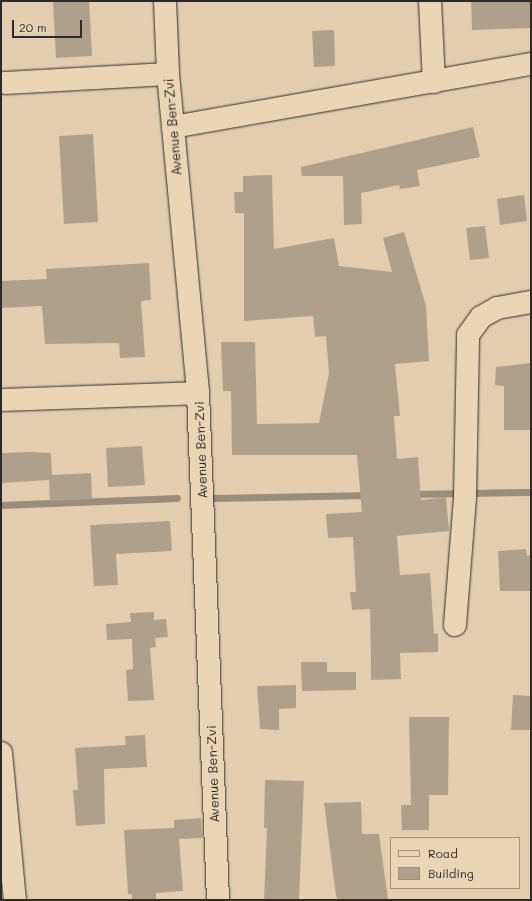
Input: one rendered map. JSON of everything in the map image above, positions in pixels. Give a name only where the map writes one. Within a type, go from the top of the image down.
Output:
[{"type":"street","name":"Avenue Ben-Zvi","points":[[165,1],[168,74],[198,393],[218,900]]},
{"type":"street","points":[[430,1],[434,82]]},
{"type":"street","points":[[173,127],[531,64]]},
{"type":"street","points":[[5,83],[168,74]]},
{"type":"street","points":[[455,625],[464,497],[468,335],[481,318],[497,308],[531,302]]},
{"type":"street","points":[[1,400],[198,393]]},
{"type":"street","points":[[1,753],[14,900]]},
{"type":"building","points":[[53,1],[89,1],[92,56],[56,58]]},
{"type":"building","points":[[471,1],[531,1],[531,28],[472,30]]},
{"type":"building","points":[[334,30],[335,66],[314,67],[312,31]]},
{"type":"building","points":[[473,127],[480,157],[417,170],[420,186],[400,189],[399,185],[361,193],[362,224],[344,225],[343,176],[302,176],[301,167]]},
{"type":"building","points":[[93,134],[98,222],[64,224],[59,136]]},
{"type":"building","points":[[272,175],[274,249],[334,238],[339,266],[392,272],[383,238],[404,232],[426,306],[429,361],[395,364],[400,416],[394,416],[397,459],[418,457],[421,500],[446,497],[449,531],[397,536],[400,575],[430,573],[434,634],[438,633],[438,652],[400,653],[401,679],[371,680],[370,609],[352,610],[350,592],[356,592],[353,537],[328,538],[326,514],[362,512],[357,455],[232,455],[231,391],[223,391],[221,342],[255,342],[257,424],[319,423],[329,373],[326,336],[315,337],[313,316],[244,321],[244,213],[235,213],[234,192],[243,192],[243,176]]},
{"type":"building","points":[[524,195],[527,221],[500,225],[497,199]]},
{"type":"building","points":[[485,226],[489,258],[470,260],[466,228]]},
{"type":"building","points":[[149,263],[151,300],[141,301],[145,357],[120,358],[119,343],[45,344],[42,306],[1,308],[1,281],[47,279],[46,269]]},
{"type":"building","points":[[531,363],[530,430],[504,430],[504,386],[495,385],[496,367]]},
{"type":"building","points":[[142,446],[145,485],[108,487],[106,448]]},
{"type":"building","points":[[1,453],[51,453],[52,475],[91,473],[92,499],[50,501],[49,480],[1,483]]},
{"type":"building","points":[[170,521],[172,551],[116,554],[118,585],[94,586],[90,525]]},
{"type":"building","points":[[526,549],[527,556],[531,555],[531,591],[500,591],[498,551]]},
{"type":"building","points":[[154,612],[154,620],[166,619],[168,637],[155,638],[156,647],[150,648],[154,700],[128,701],[126,670],[133,669],[132,639],[107,640],[106,624],[131,622],[130,613]]},
{"type":"building","points":[[301,662],[327,662],[327,672],[356,672],[356,690],[302,691]]},
{"type":"building","points":[[296,685],[296,708],[279,709],[279,730],[260,729],[257,686]]},
{"type":"building","points":[[513,695],[531,696],[531,730],[511,730]]},
{"type":"building","points":[[409,717],[449,717],[448,795],[429,795],[429,830],[402,830],[401,805],[411,805]]},
{"type":"building","points":[[145,735],[147,767],[104,769],[105,824],[76,826],[73,790],[78,790],[75,748],[126,745],[125,736]]},
{"type":"building","points":[[265,780],[304,781],[299,900],[264,900],[267,828],[264,828]]},
{"type":"building","points":[[361,802],[362,834],[379,834],[388,900],[339,900],[336,896],[324,803]]},
{"type":"building","points":[[201,818],[202,838],[179,839],[183,891],[156,893],[156,900],[132,900],[132,894],[128,894],[124,830],[174,828],[174,820]]},
{"type":"waterway","points":[[412,494],[531,492]]},
{"type":"waterway","points":[[210,498],[370,495]]},
{"type":"waterway","points":[[1,505],[177,498]]}]
